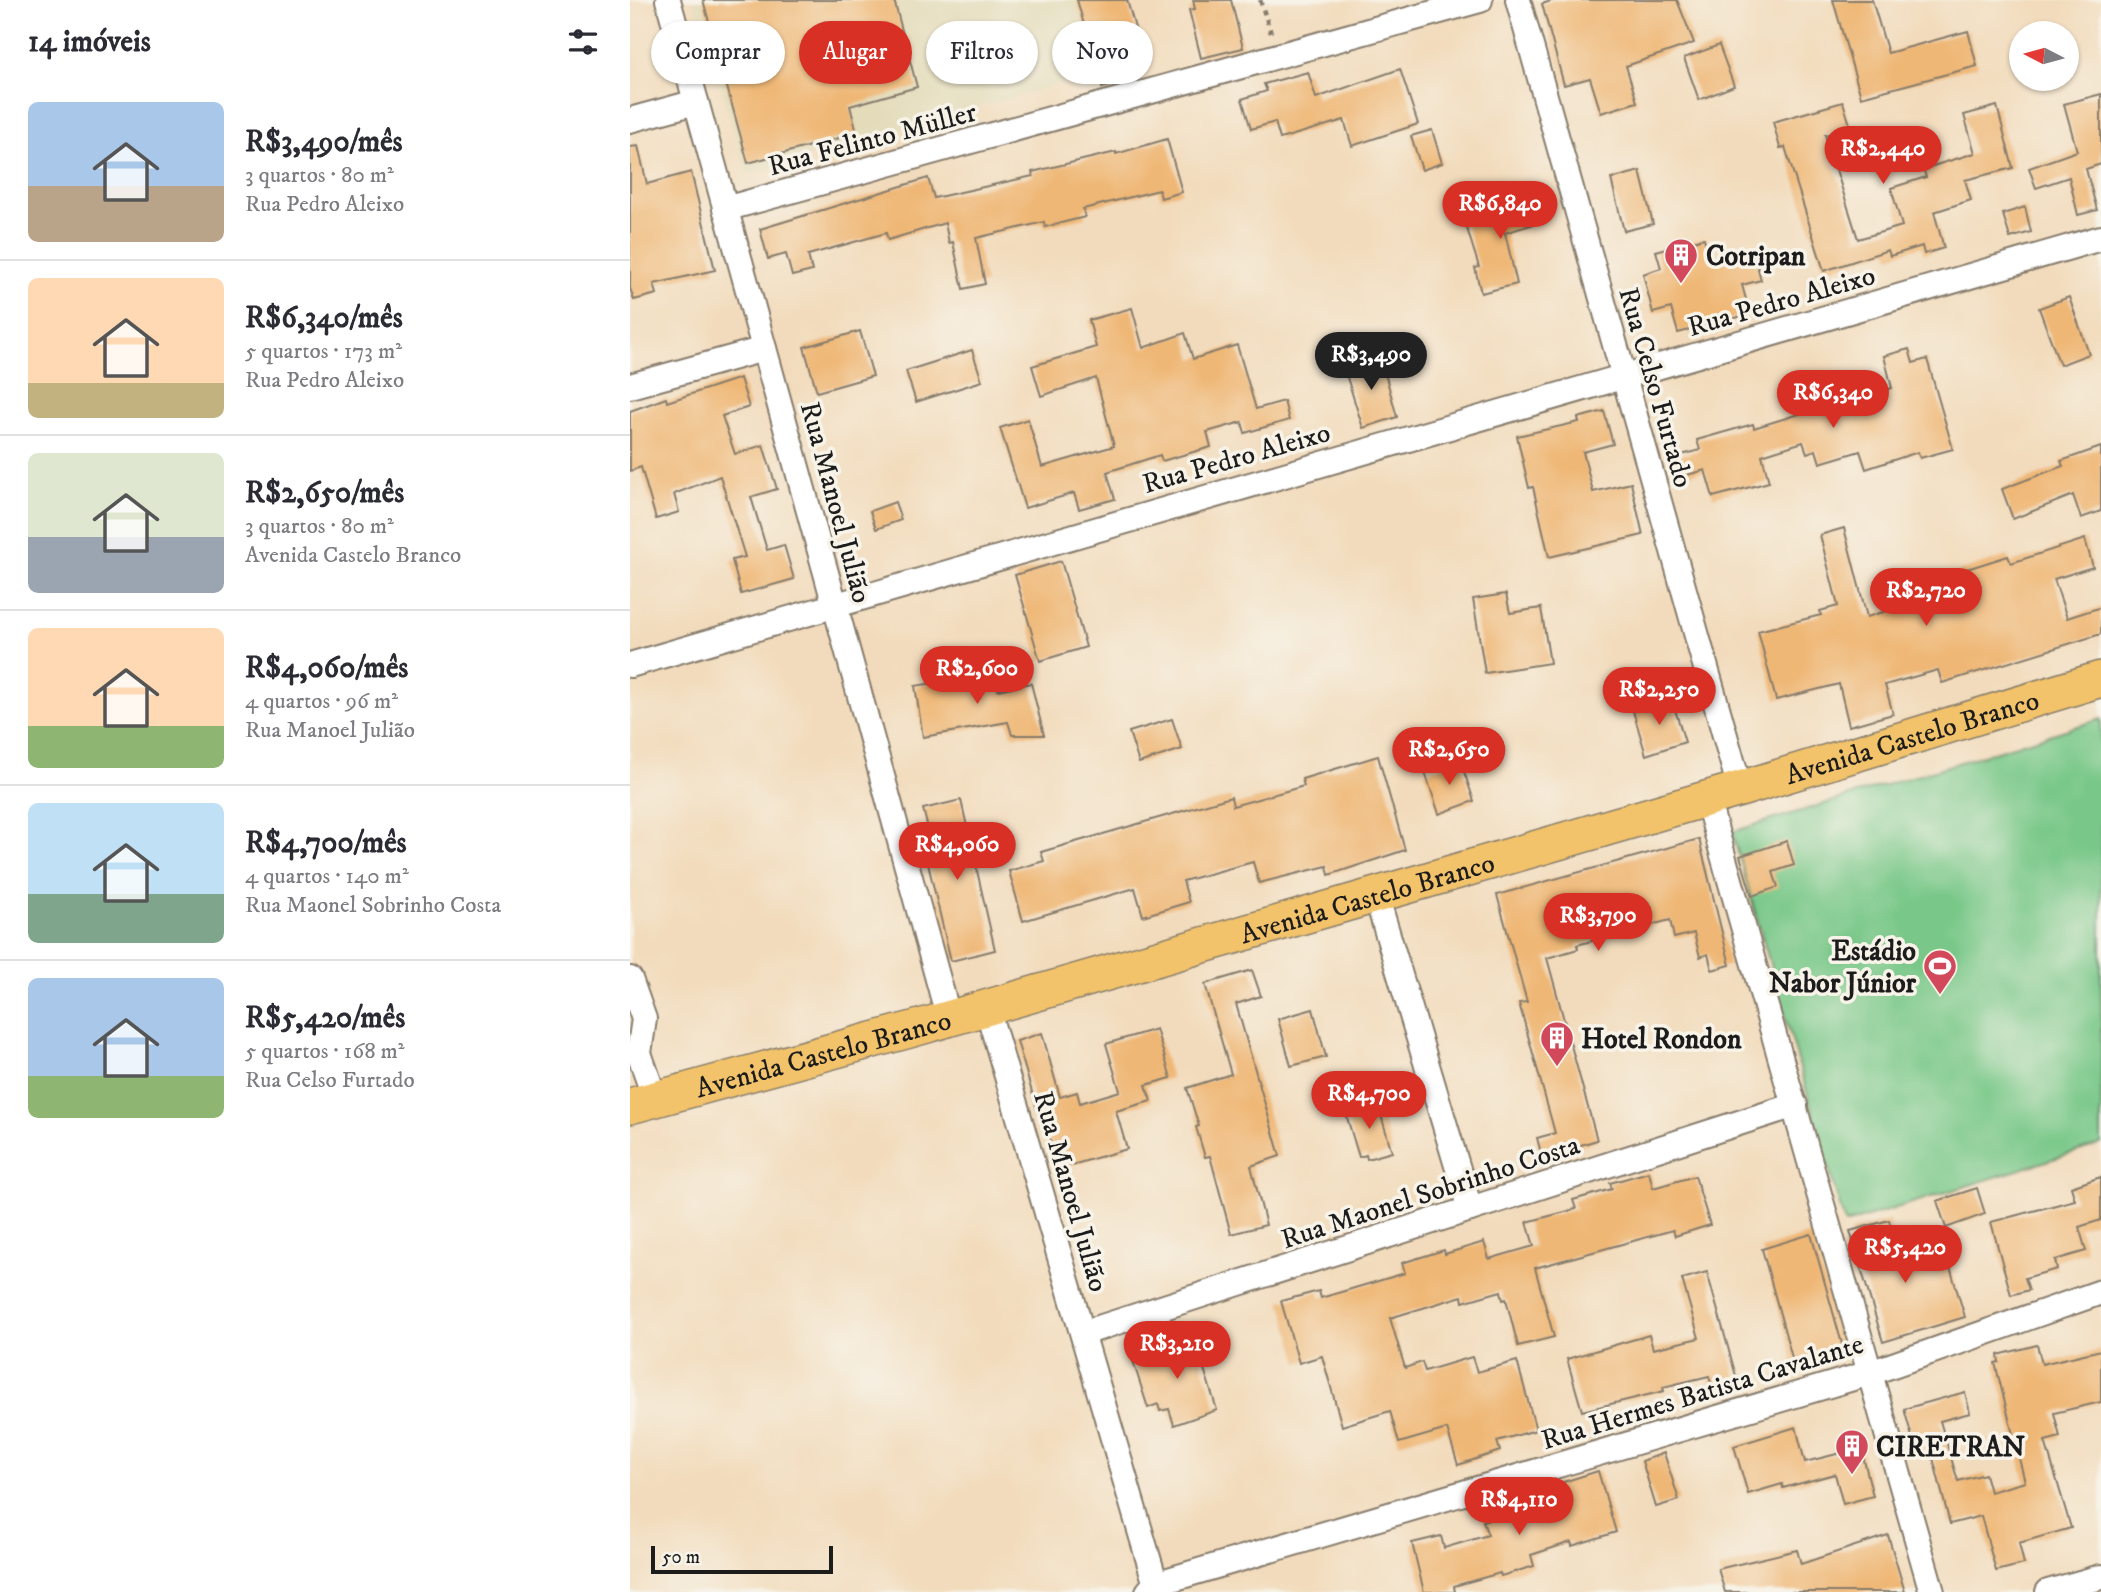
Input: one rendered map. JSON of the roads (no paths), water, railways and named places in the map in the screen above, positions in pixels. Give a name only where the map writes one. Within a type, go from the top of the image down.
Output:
[{"type":"highway","name":"Avenida Castelo Branco","points":[[643,1103],[949,1019],[1707,799],[2101,679]]},
{"type":"street","name":"Rua Manoel Julião","points":[[668,0],[949,1019]]},
{"type":"street","name":"Rua Felinto Müller","points":[[725,209],[1479,0]]},
{"type":"street","name":"Rua Celso Furtado","points":[[1518,0],[1740,789]]},
{"type":"street","points":[[630,120],[696,102]]},
{"type":"street","name":"Rua Pedro Aleixo","points":[[630,665],[2101,238]]},
{"type":"street","points":[[630,386],[764,349]]},
{"type":"street","points":[[1707,799],[1932,1592]]},
{"type":"street","points":[[1376,895],[1470,1209]]},
{"type":"street","points":[[630,979],[644,1019],[639,1053],[643,1103]]},
{"type":"street","name":"Rua Manoel Julião","points":[[987,1008],[1083,1334],[1154,1589]]},
{"type":"street","name":"Rua Maonel Sobrinho Costa","points":[[1083,1334],[1795,1105]]},
{"type":"street","name":"Rua Hermes Batista Cavalante","points":[[1154,1589],[1870,1373],[2101,1292]]},
{"type":"street","points":[[2048,1592],[2101,1577]]},
{"type":"place","name":"Cotripan","points":[[1681,285]]},
{"type":"place","name":"Estádio Nabor Júnior","points":[[1940,996]]},
{"type":"place","name":"Hotel Rondon","points":[[1557,1068]]},
{"type":"place","name":"CIRETRAN","points":[[1852,1476]]}]
